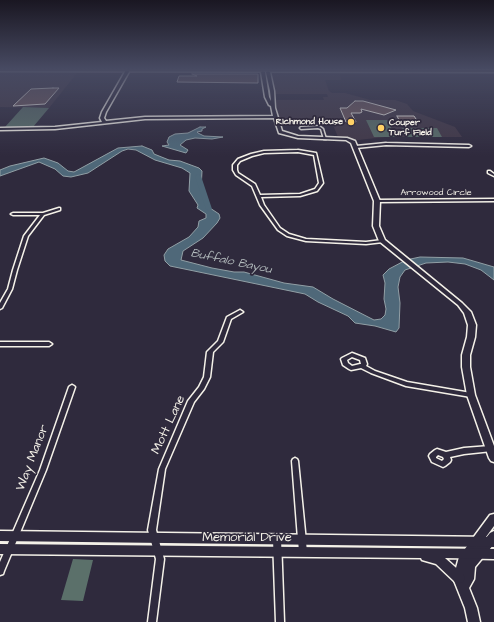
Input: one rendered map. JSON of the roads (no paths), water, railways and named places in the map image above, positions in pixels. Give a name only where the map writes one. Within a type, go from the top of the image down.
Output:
[{"type":"street","points":[[104,122],[102,118],[104,112],[112,98]]},
{"type":"street","points":[[268,98],[273,108],[278,130],[282,134],[289,136],[347,139],[353,142],[377,201],[376,226],[382,241],[460,304],[467,312],[472,325],[471,337],[466,355],[466,367],[471,395],[494,458]]},
{"type":"street","points":[[0,129],[55,128],[145,118],[275,117]]},
{"type":"street","points":[[301,128],[318,127],[322,129],[325,138]]},
{"type":"street","points":[[356,147],[386,144],[469,146]]},
{"type":"street","points":[[259,196],[300,195],[316,190],[321,183],[314,153],[298,151],[251,154],[239,160],[235,165],[235,170],[237,174],[254,185],[262,205],[279,229],[288,235],[306,240],[366,242],[382,241]]},
{"type":"street","points":[[490,172],[494,175]]},
{"type":"street","name":"Arrowood Circle","points":[[377,201],[494,200]]},
{"type":"street","points":[[13,214],[43,214],[59,209]]},
{"type":"street","points":[[0,308],[10,289],[26,236],[43,214]]},
{"type":"street","name":"Mott Lane","points":[[152,622],[160,559],[152,530],[162,469],[191,401],[202,388],[207,378],[210,352],[220,342],[229,318],[240,312]]},
{"type":"street","points":[[0,344],[49,344]]},
{"type":"street","points":[[362,366],[373,372],[406,384],[471,395]]},
{"type":"street","name":"Way Manor","points":[[0,571],[4,549],[13,537],[43,470],[72,387]]},
{"type":"street","points":[[446,455],[464,451],[490,449]]},
{"type":"street","points":[[296,461],[303,552]]},
{"type":"street","points":[[461,583],[468,579],[476,542],[494,518]]},
{"type":"street","name":"Memorial Drive","points":[[0,536],[476,542],[492,540]]},
{"type":"street","points":[[277,539],[280,622]]},
{"type":"street","points":[[473,554],[492,540]]},
{"type":"street","name":"Memorial Drive","points":[[4,549],[494,554]]},
{"type":"street","points":[[417,554],[439,560],[461,583],[474,622]]},
{"type":"water","points":[[200,127],[206,127],[202,129],[202,131],[197,132],[204,136],[223,137],[212,139],[195,138],[186,140],[180,145],[188,150],[186,153],[162,146],[169,145],[167,142],[169,137],[175,134],[188,133]]},
{"type":"water","points":[[142,146],[152,150],[154,154],[169,160],[180,161],[199,168],[202,171],[201,190],[210,208],[219,214],[220,218],[217,223],[203,238],[183,251],[181,260],[212,268],[234,272],[244,272],[284,283],[313,287],[374,320],[381,319],[385,315],[385,283],[383,275],[389,269],[406,260],[420,257],[463,258],[494,267],[494,280],[481,270],[465,264],[448,262],[426,263],[405,270],[400,277],[398,287],[400,303],[399,328],[396,332],[375,326],[355,323],[348,316],[318,302],[305,294],[170,266],[165,261],[164,255],[168,249],[189,237],[198,227],[199,221],[206,218],[206,214],[197,208],[198,205],[189,191],[190,173],[182,168],[155,160],[136,150],[128,149],[122,151],[88,173],[71,177],[63,176],[55,169],[39,162],[0,176],[0,170],[10,166],[44,158],[58,163],[68,171],[74,172],[118,148]]},
{"type":"waterway","name":"Buffalo Bayou","points":[[198,176],[209,209]]},
{"type":"place","name":"Richmond House","points":[[351,122]]},
{"type":"place","name":"Couper Turf Field","points":[[381,128]]}]
